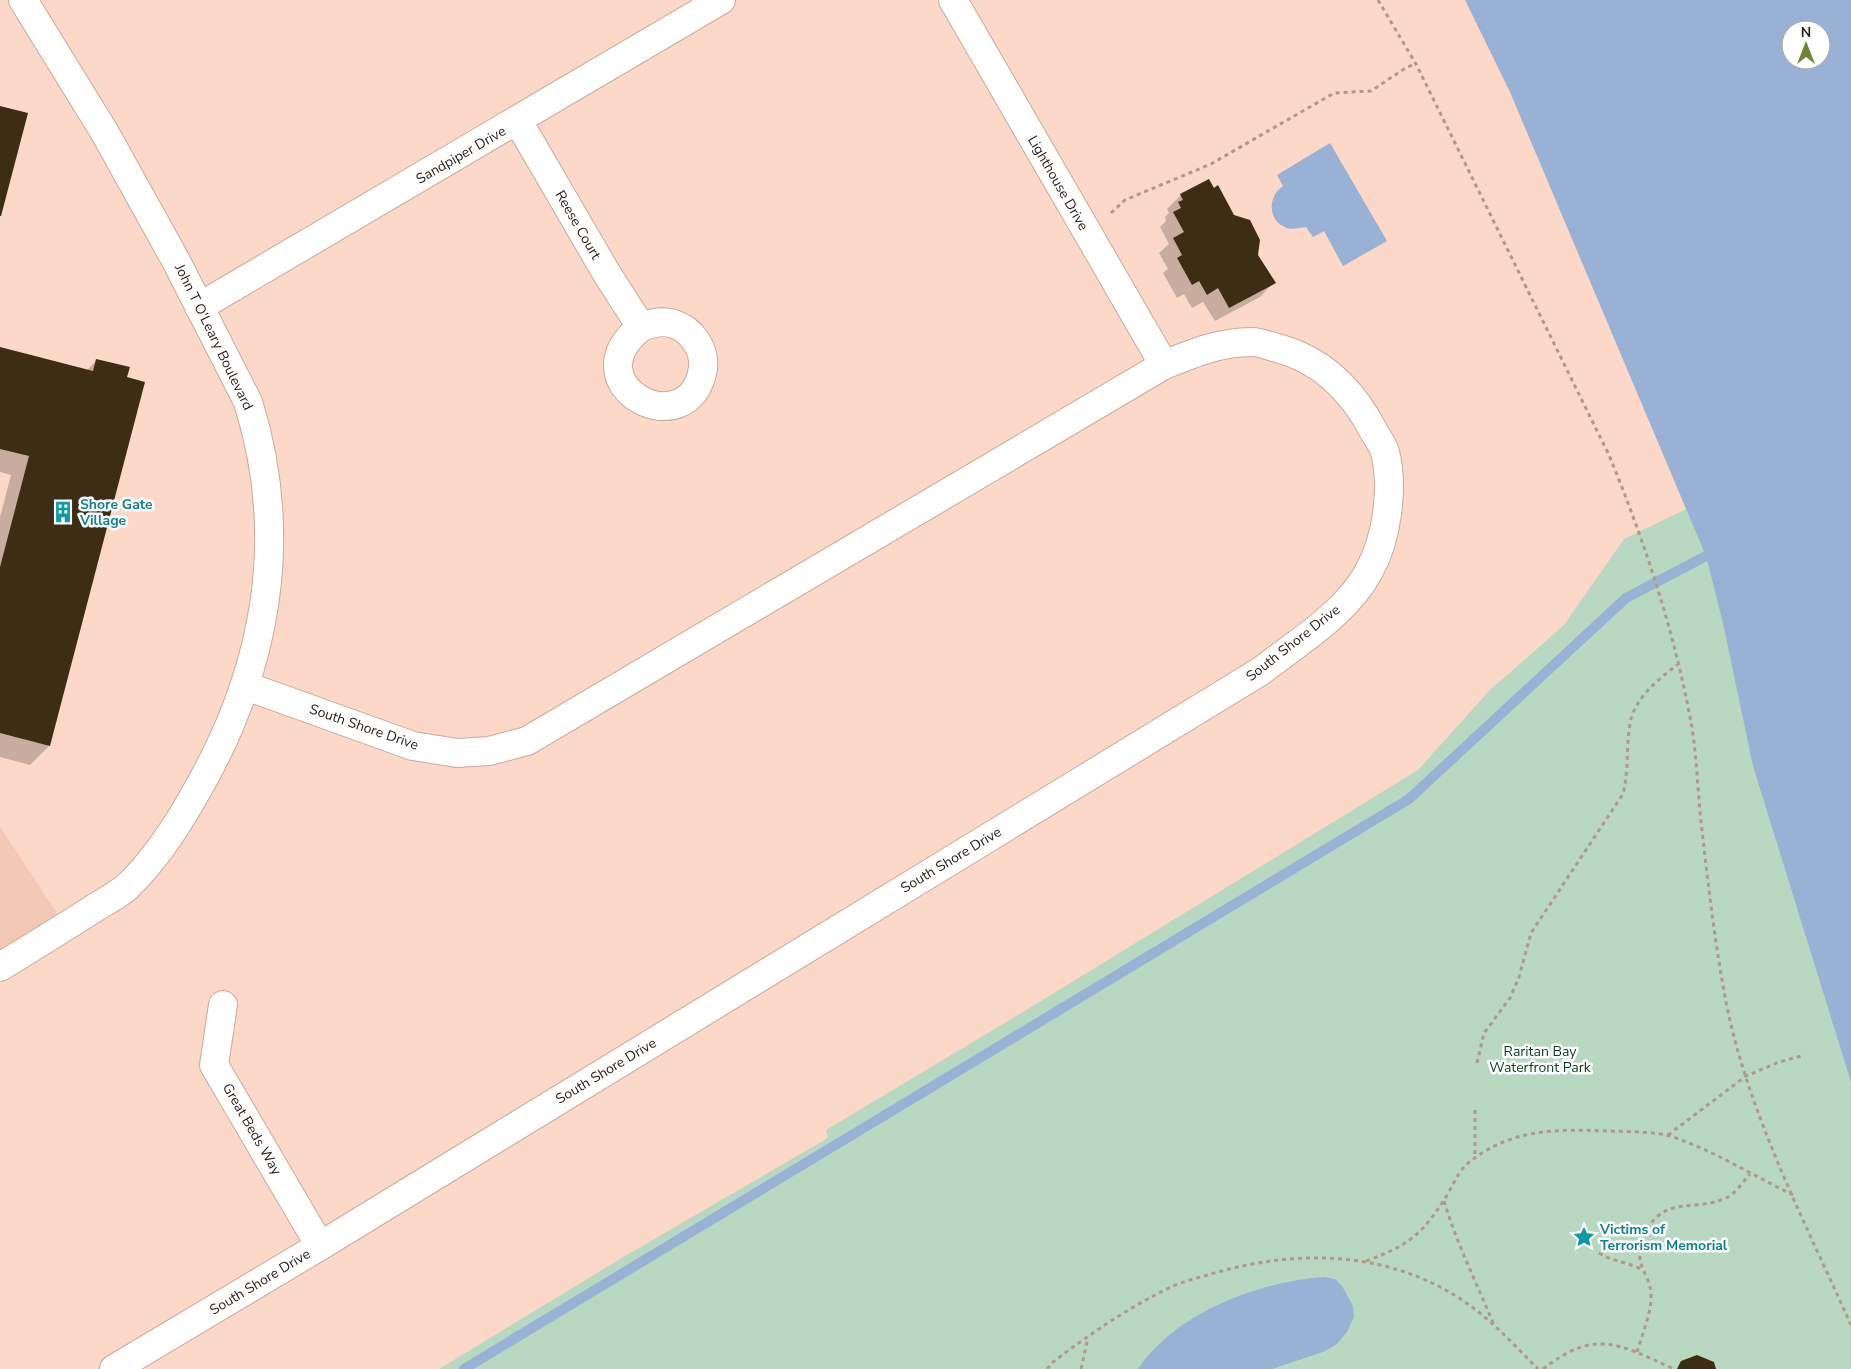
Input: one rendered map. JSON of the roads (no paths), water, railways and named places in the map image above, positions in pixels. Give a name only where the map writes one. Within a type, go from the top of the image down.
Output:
[{"type":"street","name":"John T O'Leary Boulevard","points":[[0,967],[127,886],[187,808],[214,760],[246,686],[265,607],[271,524],[256,426],[248,402],[105,133],[23,0]]},
{"type":"street","name":"Sandpiper Drive","points":[[199,307],[721,0]]},
{"type":"street","name":"Lighthouse Drive","points":[[953,0],[1164,365]]},
{"type":"street","name":"Reese Court","points":[[518,121],[607,274],[641,327]]},
{"type":"street","name":"South Shore Drive","points":[[114,1369],[320,1246],[1261,671],[1338,610],[1369,572],[1381,545],[1387,516],[1388,484],[1384,452],[1365,414],[1341,382],[1320,366],[1292,352],[1253,342],[1213,346],[1164,365],[527,741],[489,751],[457,753],[413,746],[246,686]]},
{"type":"street","name":"Great Beds Way","points":[[222,1005],[214,1065],[320,1246]]},
{"type":"water","points":[[1465,0],[1851,0],[1851,1082],[1753,766],[1723,623],[1706,556],[1510,92]]},
{"type":"water","points":[[1330,143],[1387,241],[1343,266],[1324,231],[1313,237],[1306,227],[1286,228],[1274,218],[1272,212],[1275,195],[1283,186],[1277,175]]},
{"type":"water","points":[[1324,1277],[1335,1279],[1342,1286],[1353,1306],[1354,1317],[1347,1332],[1337,1344],[1323,1352],[1272,1369],[1138,1369],[1154,1349],[1174,1331],[1197,1316],[1221,1304],[1246,1293],[1273,1285]]},
{"type":"waterway","points":[[464,1369],[1409,799],[1626,598],[1706,556]]},
{"type":"place","name":"Shore Gate Village","points":[[63,512]]},
{"type":"place","name":"Victims of Terrorism Memorial","points":[[1584,1237]]},
{"type":"park label","name":"Raritan Bay Waterfront Park","points":[[1540,1060]]}]
